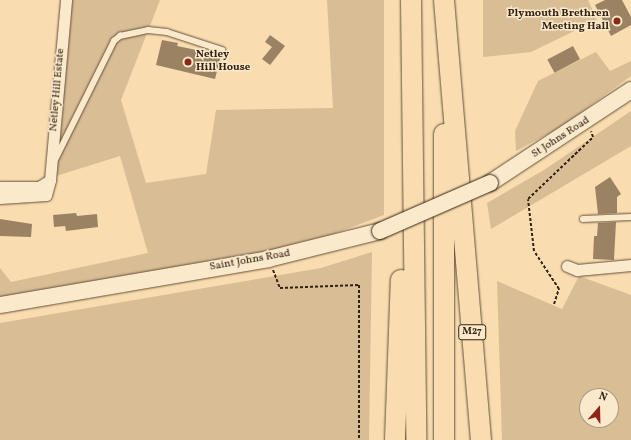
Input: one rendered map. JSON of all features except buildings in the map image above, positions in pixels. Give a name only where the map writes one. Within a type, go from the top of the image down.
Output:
[{"type":"highway","points":[[411,0],[416,440]]},
{"type":"highway","name":"M27","points":[[444,0],[444,440]]},
{"type":"highway","name":"M27","points":[[444,0],[481,440]]},
{"type":"highway","points":[[395,440],[411,50]]},
{"type":"main road","name":"St Johns Road","points":[[490,183],[588,120],[631,90]]},
{"type":"main road","name":"Saint Johns Road","points":[[0,304],[268,259],[380,231],[490,183]]},
{"type":"street","name":"Netley Hill Estate","points":[[0,198],[46,195],[50,180],[66,0]]},
{"type":"street","points":[[0,187],[39,187],[50,180]]},
{"type":"street","points":[[568,266],[577,270],[631,266]]},
{"type":"lane","points":[[51,167],[114,42],[120,36],[148,30],[167,32],[222,50]]},
{"type":"lane","points":[[583,218],[631,217]]},
{"type":"path","points":[[554,304],[559,289],[534,251],[528,199],[593,137],[588,120]]},
{"type":"path","points":[[268,259],[280,288],[360,285],[359,440]]},
{"type":"shaded area","points":[[70,0],[160,0],[121,100],[146,183],[206,174],[216,110],[333,108],[327,0],[384,0],[384,215],[331,235],[255,254],[0,298],[0,268],[11,282],[148,253],[120,156],[56,176]]},
{"type":"shaded area","points":[[483,0],[588,0],[597,20],[531,52],[483,57]]},
{"type":"shaded area","points":[[596,52],[610,71],[631,61],[631,76],[561,127],[516,151],[515,131],[538,81]]},
{"type":"shaded area","points":[[631,111],[631,146],[491,229],[487,203],[544,170]]},
{"type":"shaded area","points":[[372,252],[369,440],[0,440],[0,323],[321,268]]},
{"type":"shaded area","points":[[579,276],[631,295],[631,440],[502,440],[497,281],[562,309]]},
{"type":"place","name":"Plymouth Brethren Meeting Hall","points":[[617,21]]},
{"type":"place","name":"Netley Hill House","points":[[188,62]]}]
